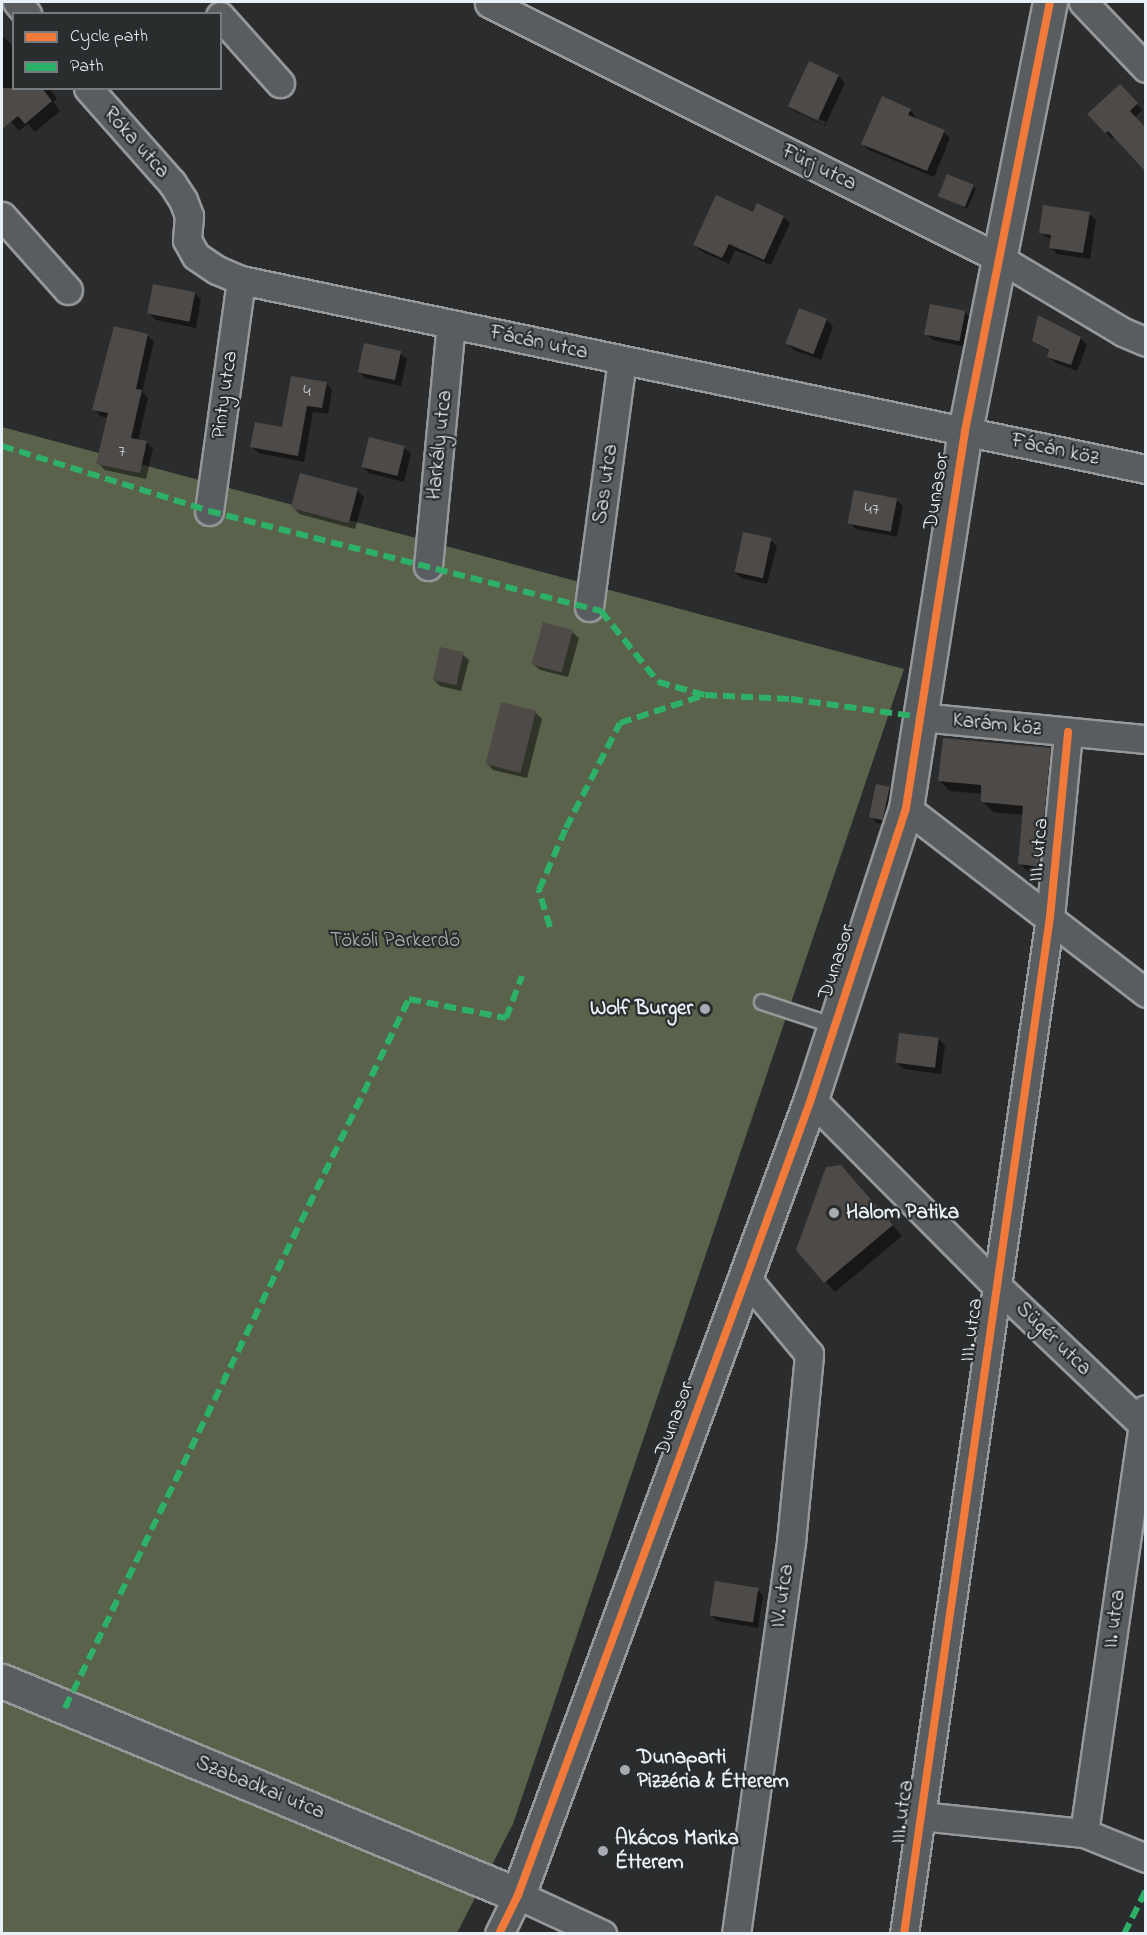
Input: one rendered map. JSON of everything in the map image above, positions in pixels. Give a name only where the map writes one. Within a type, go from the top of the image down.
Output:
[{"type":"street","name":"Dunasor","points":[[518,1895],[811,1099],[906,808],[965,431],[1050,2]]},
{"type":"street","points":[[1083,2],[1146,68]]},
{"type":"street","name":"Fürj utca","points":[[489,3],[999,258],[1123,332],[1146,342]]},
{"type":"street","points":[[222,18],[280,83]]},
{"type":"street","name":"Róka utca","points":[[90,90],[172,183],[176,179],[97,90]]},
{"type":"street","name":"Fácán utca","points":[[172,183],[183,200],[189,216],[187,240],[196,256],[217,270],[241,280],[965,431]]},
{"type":"street","points":[[2,216],[68,290]]},
{"type":"street","name":"Pinty utca","points":[[209,511],[241,280]]},
{"type":"street","name":"Harkály utca","points":[[428,566],[451,324]]},
{"type":"street","name":"Sas utca","points":[[589,607],[622,361]]},
{"type":"street","name":"Fácán köz","points":[[965,431],[1146,469]]},
{"type":"street","name":"Karám köz","points":[[921,717],[1146,739]]},
{"type":"street","name":"III. utca","points":[[904,1934],[1050,917],[1068,732]]},
{"type":"street","points":[[906,808],[1146,993]]},
{"type":"street","name":"Sügér utca","points":[[811,1099],[996,1285],[1144,1415]]},
{"type":"street","name":"IV. utca","points":[[736,1934],[791,1542],[808,1354],[746,1278]]},
{"type":"street","name":"II. utca","points":[[1084,1833],[1144,1415]]},
{"type":"street","name":"Szabadkai utca","points":[[2,1681],[518,1895]]},
{"type":"street","name":"III. utca","points":[[921,1816],[1084,1833],[1146,1858]]},
{"type":"street","points":[[499,1934],[518,1895],[602,1934]]},
{"type":"lane","points":[[762,1002],[835,1026]]},
{"type":"green space","name":"Tököli Parkerdő","points":[[2,427],[904,669],[513,1824],[457,1933],[2,1933]]},
{"type":"building","points":[[809,61],[839,75],[818,120],[788,106]]},
{"type":"building","points":[[1120,84],[1138,103],[1130,111],[1146,128],[1146,172],[1108,131],[1105,133],[1087,114]]},
{"type":"building","points":[[2,88],[44,90],[52,101],[25,124],[18,116],[2,129]]},
{"type":"building","points":[[882,96],[911,109],[908,115],[945,130],[927,171],[861,144]]},
{"type":"building","points":[[947,174],[974,185],[965,207],[938,196]]},
{"type":"building","points":[[716,195],[753,212],[757,203],[784,216],[764,260],[729,244],[722,258],[693,245]]},
{"type":"building","points":[[1043,205],[1090,212],[1083,253],[1049,248],[1051,235],[1039,233]]},
{"type":"building","points":[[153,284],[195,292],[189,322],[147,313]]},
{"type":"building","points":[[930,304],[965,311],[959,341],[924,334]]},
{"type":"building","points":[[799,308],[827,319],[813,354],[785,343]]},
{"type":"building","points":[[1038,315],[1081,337],[1071,365],[1047,357],[1049,350],[1032,341]]},
{"type":"building","points":[[114,326],[148,334],[136,389],[142,390],[131,438],[147,441],[140,473],[96,464],[108,413],[92,410]]},
{"type":"building","points":[[364,343],[401,351],[395,380],[358,372]]},
{"type":"building","points":[[291,376],[327,382],[322,408],[307,406],[298,456],[250,447],[255,422],[282,427]]},
{"type":"building","points":[[369,437],[405,446],[397,476],[362,467]]},
{"type":"building","points":[[300,473],[358,489],[349,523],[291,508]]},
{"type":"building","points":[[854,490],[897,498],[891,532],[848,523]]},
{"type":"building","points":[[743,532],[771,538],[763,578],[734,572]]},
{"type":"building","points":[[543,622],[573,630],[562,673],[532,665]]},
{"type":"building","points":[[440,647],[463,652],[456,685],[433,680]]},
{"type":"building","points":[[501,702],[536,711],[520,773],[486,764]]},
{"type":"building","points":[[943,738],[1051,748],[1039,867],[1018,864],[1023,806],[981,802],[981,785],[938,781]]},
{"type":"building","points":[[876,784],[890,787],[883,820],[869,817]]},
{"type":"building","points":[[899,1033],[939,1038],[935,1068],[895,1063]]},
{"type":"building","points":[[841,1165],[893,1225],[824,1283],[796,1250],[826,1167]]},
{"type":"building","points":[[715,1581],[758,1588],[753,1622],[710,1616]]},
{"type":"marked path","points":[[2,446],[209,511],[601,611],[658,682],[705,695]]},
{"type":"marked path","points":[[550,927],[539,890],[566,828],[620,723],[705,695],[791,699],[920,717]]},
{"type":"marked path","points":[[65,1708],[409,999],[506,1018],[522,976]]},
{"type":"marked path","points":[[1124,1934],[1146,1890]]},
{"type":"cycle path","points":[[499,1934],[518,1895],[811,1099],[906,808],[965,431],[1050,2]]},
{"type":"cycle path","points":[[904,1934],[1050,917],[1068,732]]},
{"type":"place","name":"Wolf Burger","points":[[705,1009]]},
{"type":"place","name":"Halom Patika","points":[[834,1213]]},
{"type":"place","name":"Dunaparti Pizzéria & Étterem","points":[[625,1770]]},
{"type":"place","name":"Akácos Marika Étterem","points":[[603,1851]]}]
